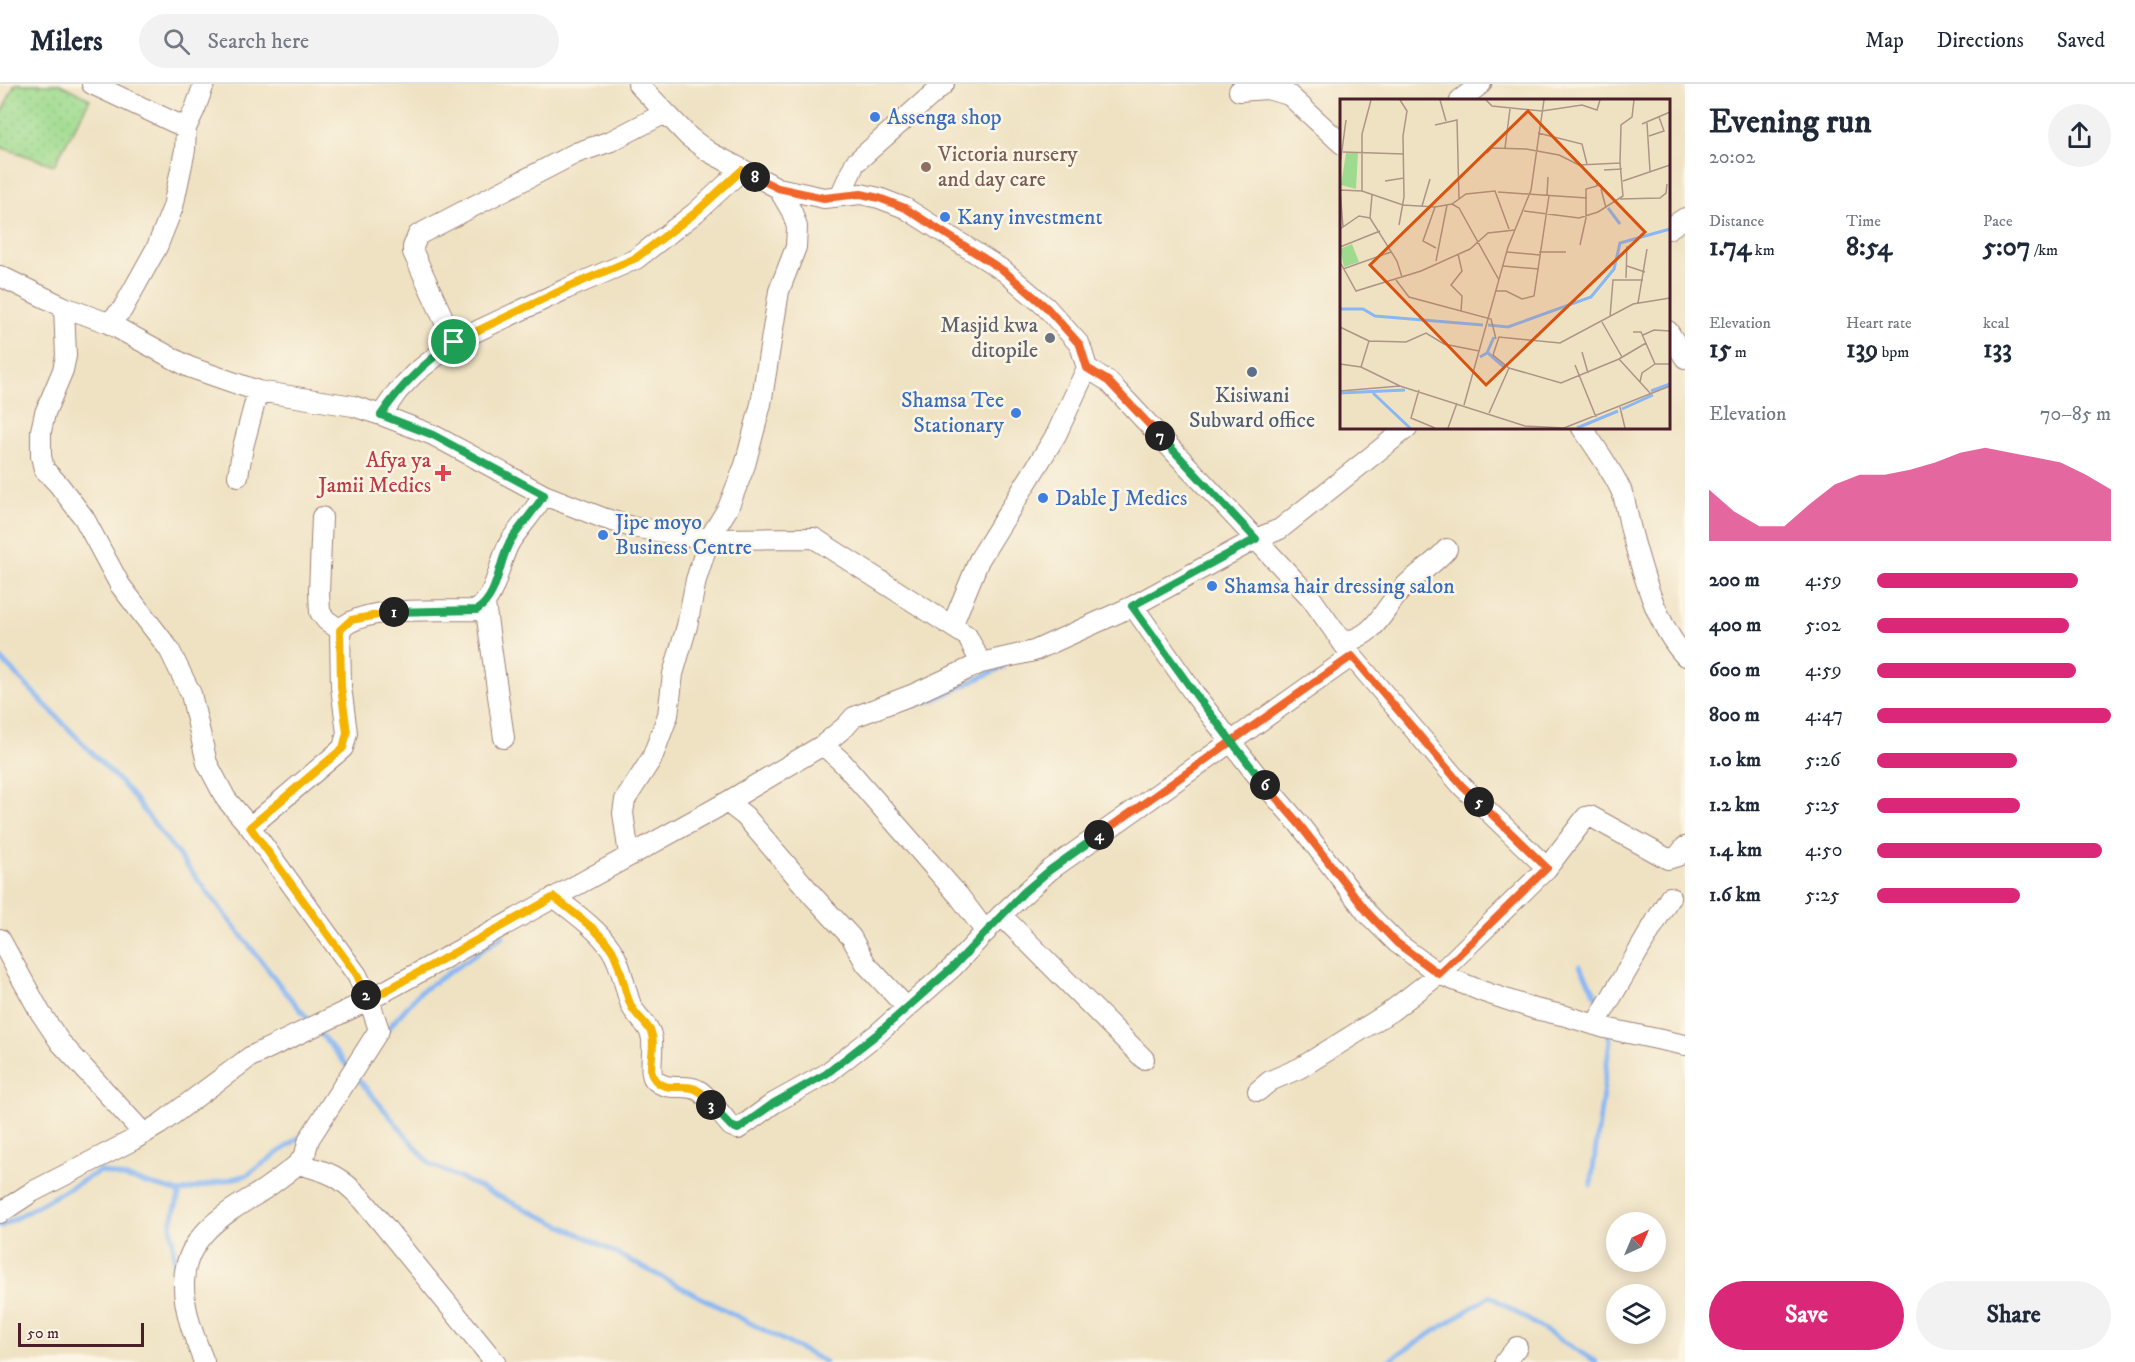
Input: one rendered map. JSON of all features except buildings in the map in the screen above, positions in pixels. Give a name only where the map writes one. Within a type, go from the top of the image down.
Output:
[{"type":"street","points":[[92,84],[186,128]]},
{"type":"street","points":[[108,323],[122,310],[158,247],[172,207],[185,150],[186,128],[204,84]]},
{"type":"street","points":[[638,84],[689,137],[709,152],[778,188],[824,198],[861,194],[905,208],[1004,271],[1046,307],[1080,345],[1087,368],[1108,381],[1311,598],[1347,649],[1462,786],[1547,868]]},
{"type":"street","points":[[840,196],[855,163],[944,84]]},
{"type":"street","points":[[1462,99],[1480,84]]},
{"type":"street","points":[[1239,91],[1267,88],[1289,95],[1340,143]]},
{"type":"street","points":[[454,342],[413,252],[418,235],[567,158],[610,141],[665,113]]},
{"type":"street","points":[[381,415],[397,392],[414,374],[454,342],[566,288],[636,258],[695,213],[742,170]]},
{"type":"street","points":[[629,855],[623,813],[625,800],[652,758],[668,715],[673,674],[687,626],[696,580],[709,539],[728,508],[745,465],[761,404],[779,291],[796,247],[797,228],[778,188]]},
{"type":"street","points":[[1670,228],[1685,218]]},
{"type":"street","points":[[0,276],[64,307],[108,323],[189,367],[258,392],[353,406],[381,415],[433,435],[544,495],[603,518],[632,527],[709,539],[814,538],[967,636],[981,663]]},
{"type":"street","points":[[64,307],[66,357],[45,413],[41,431],[41,456],[44,469],[84,518],[120,585],[170,649],[191,694],[207,763],[226,800],[250,827],[357,975],[369,1000],[379,1030],[309,1139],[305,1154],[298,1164],[228,1211],[204,1233],[191,1251],[184,1274],[185,1301],[192,1332],[204,1362]]},
{"type":"street","points":[[1670,334],[1685,358]]},
{"type":"street","points":[[952,626],[979,560],[1056,435],[1087,368]]},
{"type":"street","points":[[238,476],[243,447],[258,392]]},
{"type":"street","points":[[0,1213],[32,1192],[144,1134],[250,1057],[369,1000],[727,802],[823,745],[854,717],[914,694],[981,663],[1034,651],[1132,606],[1256,539],[1280,529],[1370,455],[1406,429]]},
{"type":"street","points":[[1583,429],[1622,491],[1636,548],[1660,617],[1676,646],[1685,657]]},
{"type":"street","points":[[250,827],[343,748],[347,733],[341,687],[340,630],[351,620],[388,612],[477,610],[485,604],[493,591],[510,542],[544,495]]},
{"type":"street","points":[[322,517],[320,612],[326,620],[340,630]]},
{"type":"street","points":[[554,897],[584,921],[611,949],[625,981],[632,1007],[650,1031],[654,1045],[651,1071],[653,1078],[667,1088],[690,1087],[700,1091],[731,1126],[738,1129],[774,1103],[826,1074],[953,967],[1001,915],[1050,870],[1232,741],[1356,640],[1369,632],[1384,615],[1391,602],[1447,549]]},
{"type":"street","points":[[485,604],[504,738]]},
{"type":"street","points":[[1132,606],[1255,773],[1299,824],[1368,913],[1397,943],[1439,974],[1535,1009],[1685,1045]]},
{"type":"street","points":[[823,745],[842,762],[959,896],[986,932]]},
{"type":"street","points":[[727,802],[745,816],[801,883],[851,937],[866,964],[907,1008]]},
{"type":"street","points":[[1258,1091],[1270,1081],[1300,1068],[1390,1012],[1439,974],[1547,868],[1582,820],[1588,817],[1668,859],[1678,856],[1685,847]]},
{"type":"street","points":[[1595,1025],[1670,897]]},
{"type":"street","points":[[1001,915],[1144,1059]]},
{"type":"street","points":[[0,939],[40,1012],[60,1042],[144,1134]]},
{"type":"street","points":[[298,1164],[328,1172],[344,1181],[363,1200],[495,1362]]},
{"type":"green space","points":[[15,84],[60,84],[90,99],[54,165],[0,147],[0,116]]},
{"type":"waterway","points":[[0,658],[127,789],[283,989],[349,1068]]},
{"type":"waterway","points":[[909,706],[933,700],[1003,667]]},
{"type":"waterway","points":[[385,1032],[420,992],[503,936]]},
{"type":"waterway","points":[[1580,966],[1601,1004]]},
{"type":"waterway","points":[[1591,1185],[1610,1040],[1608,1033]]},
{"type":"waterway","points":[[355,1075],[430,1164],[579,1234],[825,1362]]},
{"type":"waterway","points":[[0,1227],[100,1171],[180,1192],[247,1175],[303,1135],[305,1136]]},
{"type":"waterway","points":[[176,1276],[171,1224],[180,1192]]},
{"type":"waterway","points":[[1386,1362],[1490,1296],[1596,1362]]},
{"type":"place","name":"Assenga shop","points":[[875,117]]},
{"type":"place","name":"Victoria nursery and day care","points":[[926,167]]},
{"type":"place","name":"Kany investment","points":[[945,217]]},
{"type":"place","name":"Masjid kwa ditopile","points":[[1050,338]]},
{"type":"place","name":"Kisiwani Subward office","points":[[1252,372]]},
{"type":"place","name":"Shamsa Tee Stationary","points":[[1016,413]]},
{"type":"place","name":"Afya ya Jamii Medics","points":[[443,473]]},
{"type":"place","name":"Dable J Medics","points":[[1043,498]]},
{"type":"place","name":"Jipe moyo Business Centre","points":[[603,535]]},
{"type":"place","name":"Shamsa hair dressing salon","points":[[1212,586]]},
{"type":"route","points":[[454,342],[414,374],[397,392],[381,415],[433,435],[544,495],[510,542],[493,591],[485,604],[477,610],[388,612],[351,620],[345,624],[340,630],[341,687],[347,733],[343,748],[250,827],[357,975],[369,1000],[554,897],[584,921],[611,949],[625,981],[632,1007],[650,1031],[654,1045],[651,1071],[653,1078],[667,1088],[690,1087],[700,1091],[731,1126],[738,1129],[774,1103],[826,1074],[876,1035],[953,967],[1001,915],[1050,870],[1171,784],[1232,741],[1352,656],[1462,786],[1547,868],[1439,974],[1397,943],[1368,913],[1299,824],[1255,773],[1232,741],[1196,695],[1132,606],[1256,539],[1108,381],[1087,368],[1080,345],[1046,307],[1004,271],[905,208],[861,194],[824,198],[778,188],[742,170],[695,213],[636,258],[566,288],[454,342]]}]
